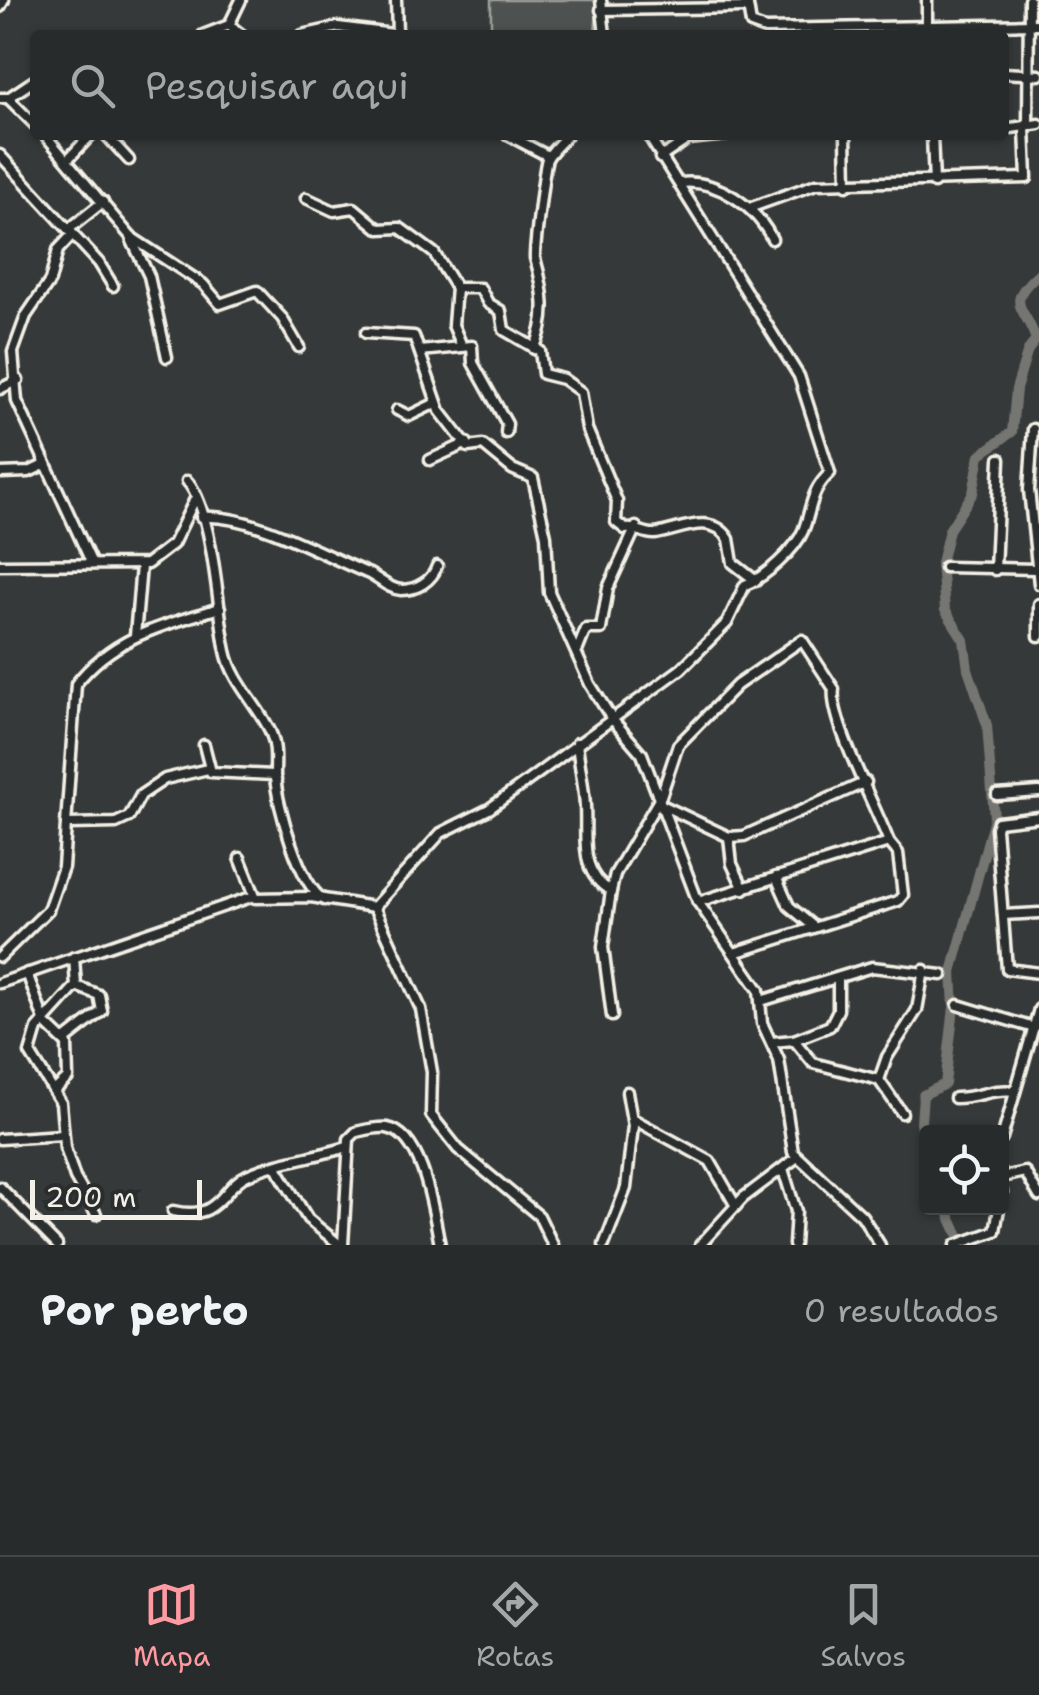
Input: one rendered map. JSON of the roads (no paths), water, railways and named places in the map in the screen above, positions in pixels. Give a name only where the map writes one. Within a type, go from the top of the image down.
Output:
[{"type":"street","points":[[0,8],[4,0]]},
{"type":"street","points":[[216,30],[229,25],[241,0]]},
{"type":"street","points":[[396,0],[399,30]]},
{"type":"street","points":[[927,0],[927,30]]},
{"type":"street","points":[[752,207],[798,187],[1027,178],[1028,74],[1034,24],[1030,0]]},
{"type":"street","points":[[604,30],[601,5],[746,4],[751,24],[759,28],[816,30]]},
{"type":"street","points":[[855,30],[926,23],[1034,24]]},
{"type":"street","points":[[229,25],[236,30]]},
{"type":"street","points":[[322,30],[338,26],[368,30]]},
{"type":"street","points":[[1009,73],[1039,74]]},
{"type":"street","points":[[30,83],[4,98],[30,121]]},
{"type":"street","points":[[1009,128],[1039,124]]},
{"type":"street","points":[[50,140],[130,237],[149,276],[167,357]]},
{"type":"street","points":[[68,160],[86,140]]},
{"type":"street","points":[[111,140],[130,160]]},
{"type":"street","points":[[518,140],[548,156]]},
{"type":"street","points":[[534,349],[544,327],[544,292],[534,252],[540,240],[537,225],[548,156],[562,140]]},
{"type":"street","points":[[374,907],[441,833],[490,809],[682,669],[727,623],[744,585],[756,581],[794,547],[805,527],[811,497],[830,468],[799,376],[769,335],[651,140]]},
{"type":"street","points":[[660,158],[687,140]]},
{"type":"street","points":[[846,140],[847,185]]},
{"type":"street","points":[[932,140],[934,184]]},
{"type":"street","points":[[0,155],[71,232],[113,286]]},
{"type":"street","points":[[680,183],[703,186],[752,207],[772,239]]},
{"type":"street","points":[[306,198],[334,210],[354,208],[373,228],[400,228],[434,253],[456,288],[453,325],[462,346]]},
{"type":"street","points":[[92,564],[18,401],[12,356],[23,324],[48,286],[58,250],[102,202]]},
{"type":"street","points":[[130,237],[202,284],[220,304],[257,291],[282,318],[300,347]]},
{"type":"street","points":[[456,288],[480,288],[488,303],[502,311],[504,330],[540,351],[543,374],[563,379],[581,392],[587,428],[616,501],[616,522],[625,529],[636,527],[652,535],[695,523],[714,527],[729,538],[733,563],[756,581]]},
{"type":"street","points":[[366,333],[412,335],[436,403],[470,448],[483,445],[512,468],[533,478],[546,536],[549,592],[578,648],[590,684],[612,719],[642,754],[698,902],[752,975],[761,1001],[762,1023],[779,1060],[796,1158],[862,1216],[880,1245]]},
{"type":"street","points":[[420,351],[472,346],[473,363],[507,424],[506,432]]},
{"type":"street","points":[[0,388],[18,380]]},
{"type":"street","points":[[397,410],[408,416],[436,403]]},
{"type":"street","points":[[1033,429],[1029,470],[1039,585]]},
{"type":"street","points":[[430,460],[467,443]]},
{"type":"street","points":[[994,570],[1000,458]]},
{"type":"street","points":[[0,473],[29,472],[46,464]]},
{"type":"street","points":[[187,481],[201,517],[229,662],[252,709],[272,735],[276,780],[298,868],[309,889],[324,900]]},
{"type":"street","points":[[0,565],[141,566],[161,557],[173,544],[196,497]]},
{"type":"street","points":[[201,517],[243,520],[372,575],[393,589],[406,590],[423,584],[437,566]]},
{"type":"street","points":[[578,648],[586,629],[600,628],[608,588],[636,527]]},
{"type":"street","points":[[135,636],[141,566]]},
{"type":"street","points":[[945,568],[1037,571]]},
{"type":"street","points":[[1039,604],[1039,636]]},
{"type":"street","points":[[0,957],[48,910],[64,860],[74,690],[88,670],[135,636],[171,619],[220,608]]},
{"type":"street","points":[[612,1016],[603,947],[610,891],[615,874],[662,802],[678,745],[690,728],[737,685],[802,640],[834,689],[832,701],[838,727],[866,782],[888,842],[898,854],[903,871],[902,900],[734,953]]},
{"type":"street","points":[[576,743],[586,805],[585,851],[595,878],[610,891]]},
{"type":"street","points":[[204,746],[208,770]]},
{"type":"street","points":[[67,824],[116,823],[129,818],[141,795],[165,778],[208,770],[273,775],[276,780]]},
{"type":"street","points":[[662,802],[729,837],[744,836],[760,825],[830,802],[866,782]]},
{"type":"street","points":[[997,795],[1039,792]]},
{"type":"street","points":[[1039,817],[997,823],[1007,968],[1039,974]]},
{"type":"street","points":[[729,837],[730,858],[744,890]]},
{"type":"street","points":[[698,902],[888,842]]},
{"type":"street","points":[[240,858],[254,896]]},
{"type":"street","points":[[776,876],[789,906],[814,927]]},
{"type":"street","points":[[0,983],[254,896],[374,907]]},
{"type":"street","points":[[374,907],[421,1009],[431,1066],[430,1115],[458,1149],[532,1210],[553,1245]]},
{"type":"street","points":[[1003,915],[1039,913]]},
{"type":"street","points":[[74,957],[76,986],[44,1021],[30,1052],[61,1103],[62,1135],[75,1178],[96,1214]]},
{"type":"street","points":[[761,1001],[872,967],[942,974]]},
{"type":"street","points":[[880,1080],[887,1058],[917,1010],[924,970]]},
{"type":"street","points":[[27,973],[44,1021],[65,1040],[69,1074],[64,1086],[54,1091]]},
{"type":"street","points":[[772,1042],[794,1040],[830,1026],[838,1010],[838,980]]},
{"type":"street","points":[[65,1040],[102,1011],[99,995],[76,986]]},
{"type":"street","points":[[958,1005],[1034,1028]]},
{"type":"street","points":[[1005,1125],[1039,1009]]},
{"type":"street","points":[[794,1040],[814,1063],[880,1080],[902,1112]]},
{"type":"street","points":[[955,1098],[1014,1090]]},
{"type":"street","points":[[604,1245],[626,1188],[633,1119],[627,1092]]},
{"type":"street","points":[[633,1119],[710,1161],[736,1206]]},
{"type":"street","points":[[342,1245],[348,1146],[356,1132],[386,1128],[403,1137],[423,1171],[440,1245]]},
{"type":"street","points":[[0,1139],[62,1135]]},
{"type":"street","points":[[173,1211],[192,1212],[213,1206],[244,1176],[348,1146]]},
{"type":"street","points":[[700,1245],[736,1206],[796,1158]]},
{"type":"street","points":[[276,1167],[308,1219],[342,1245]]},
{"type":"street","points":[[783,1169],[796,1211],[794,1245]]},
{"type":"street","points":[[1009,1176],[1026,1172],[1039,1196]]},
{"type":"street","points":[[0,1186],[57,1245]]},
{"type":"street","points":[[956,1245],[995,1232],[998,1215]]},
{"type":"waterway","points":[[922,1125],[923,1095],[945,1084],[954,1007],[952,972],[994,818],[987,725],[968,669],[964,640],[945,610],[941,563],[949,530],[973,493],[980,455],[1012,432],[1016,389],[1028,350],[1036,340],[1019,299],[1039,273]]},
{"type":"waterway","points":[[949,1215],[963,1245]]}]
